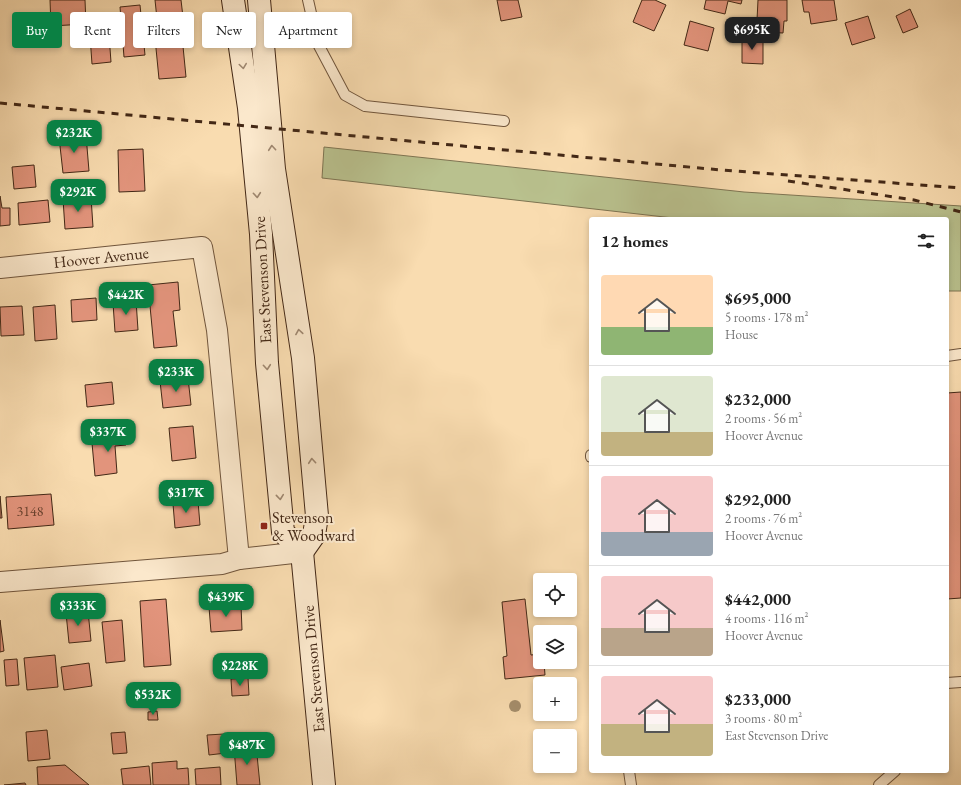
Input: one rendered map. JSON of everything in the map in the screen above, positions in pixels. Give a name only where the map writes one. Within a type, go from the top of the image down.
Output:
[{"type":"main road","name":"East Stevenson Drive","points":[[233,0],[250,116],[261,234],[267,363],[283,532],[302,552],[324,785]]},
{"type":"main road","name":"East Stevenson Drive","points":[[259,0],[274,169],[303,358],[316,508],[314,535],[302,552]]},
{"type":"street","name":"Hoover Avenue","points":[[0,268],[202,247],[217,330],[239,559]]},
{"type":"street","points":[[0,582],[222,564],[239,559],[302,552]]},
{"type":"lane","points":[[308,0],[318,44],[345,95],[365,106],[504,121]]},
{"type":"lane","points":[[949,356],[961,354]]},
{"type":"lane","points":[[949,683],[961,682]]},
{"type":"lane","points":[[629,773],[631,785]]},
{"type":"lane","points":[[879,785],[893,773]]},
{"type":"green space","points":[[324,147],[744,192],[961,206],[961,291],[949,291],[949,217],[664,217],[322,178]]},
{"type":"building","points":[[50,0],[85,0],[86,12],[70,12],[70,25],[62,25],[62,12],[50,12]]},
{"type":"building","points":[[155,0],[181,0],[182,12],[156,12]]},
{"type":"building","points":[[497,0],[518,0],[522,17],[501,21]]},
{"type":"building","points":[[642,0],[655,0],[666,5],[654,31],[633,22]]},
{"type":"building","points":[[706,0],[742,0],[741,4],[728,1],[725,14],[704,9]]},
{"type":"building","points":[[758,0],[787,0],[787,21],[784,21],[783,33],[765,32],[766,20],[757,20]]},
{"type":"building","points":[[802,0],[834,0],[837,20],[811,24],[809,12],[804,12]]},
{"type":"building","points":[[140,5],[141,12],[133,12],[133,48],[144,48],[145,55],[124,57],[125,12],[120,12],[120,7]]},
{"type":"building","points":[[910,9],[918,27],[903,33],[896,16]]},
{"type":"building","points":[[868,16],[875,38],[852,45],[845,23]]},
{"type":"building","points":[[690,21],[714,28],[708,51],[684,45]]},
{"type":"building","points":[[742,38],[763,39],[763,64],[742,63]]},
{"type":"building","points":[[91,48],[110,48],[111,62],[92,64]]},
{"type":"building","points":[[156,48],[183,48],[186,77],[159,79]]},
{"type":"building","points":[[86,135],[89,171],[63,173],[59,137]]},
{"type":"building","points":[[143,149],[145,191],[119,192],[118,150]]},
{"type":"building","points":[[34,165],[36,187],[14,189],[12,167]]},
{"type":"building","points":[[0,196],[2,208],[10,208],[10,225],[0,226]]},
{"type":"building","points":[[91,197],[93,227],[65,229],[63,199]]},
{"type":"building","points":[[48,200],[50,222],[19,225],[18,203]]},
{"type":"building","points":[[178,282],[180,310],[173,311],[177,346],[154,348],[148,285]]},
{"type":"building","points":[[96,298],[97,320],[72,322],[71,300]]},
{"type":"building","points":[[136,300],[138,330],[115,332],[113,303]]},
{"type":"building","points":[[55,305],[57,339],[35,341],[33,307]]},
{"type":"building","points":[[22,306],[24,335],[1,336],[0,307]]},
{"type":"building","points":[[188,378],[191,405],[163,408],[160,381]]},
{"type":"building","points":[[112,382],[114,404],[87,407],[85,385]]},
{"type":"building","points":[[961,392],[961,598],[949,599],[949,393]]},
{"type":"building","points":[[124,426],[126,445],[115,446],[117,473],[95,476],[92,443],[111,442],[110,428]]},
{"type":"building","points":[[193,426],[196,458],[172,461],[169,428]]},
{"type":"building","points":[[51,494],[54,525],[8,529],[6,497]]},
{"type":"building","points":[[0,496],[2,518],[0,518]]},
{"type":"building","points":[[198,501],[200,525],[175,528],[173,504]]},
{"type":"building","points":[[166,599],[171,665],[144,667],[140,601]]},
{"type":"building","points":[[525,599],[531,655],[533,655],[533,669],[545,669],[545,675],[505,679],[503,657],[507,656],[502,602]]},
{"type":"building","points":[[241,605],[242,630],[211,632],[209,607]]},
{"type":"building","points":[[88,611],[91,641],[69,643],[66,613]]},
{"type":"building","points":[[0,620],[4,651],[0,652]]},
{"type":"building","points":[[122,620],[125,661],[106,663],[102,622]]},
{"type":"building","points":[[55,655],[58,687],[27,690],[24,658]]},
{"type":"building","points":[[17,659],[19,685],[6,686],[4,660]]},
{"type":"building","points":[[89,663],[92,686],[64,690],[61,667]]},
{"type":"building","points":[[248,678],[249,695],[232,696],[231,679]]},
{"type":"building","points":[[157,711],[158,720],[148,720],[148,712]]},
{"type":"building","points":[[47,730],[50,759],[28,761],[26,732]]},
{"type":"building","points":[[125,732],[127,753],[113,754],[111,733]]},
{"type":"building","points":[[224,734],[226,753],[209,755],[207,735]]},
{"type":"building","points":[[256,745],[260,785],[237,785],[234,747]]},
{"type":"building","points":[[177,761],[177,769],[188,768],[189,785],[153,785],[152,763]]},
{"type":"building","points":[[65,765],[89,785],[38,785],[37,767]]},
{"type":"building","points":[[149,766],[151,785],[123,785],[121,769]]},
{"type":"building","points":[[220,767],[221,785],[196,785],[195,769]]},
{"type":"building","points":[[25,783],[26,785],[4,785]]},
{"type":"railway","points":[[0,103],[721,170],[961,188]]},
{"type":"railway","points":[[788,181],[914,200],[961,212]]},
{"type":"place","name":"Stevenson & Woodward","points":[[264,526]]}]
